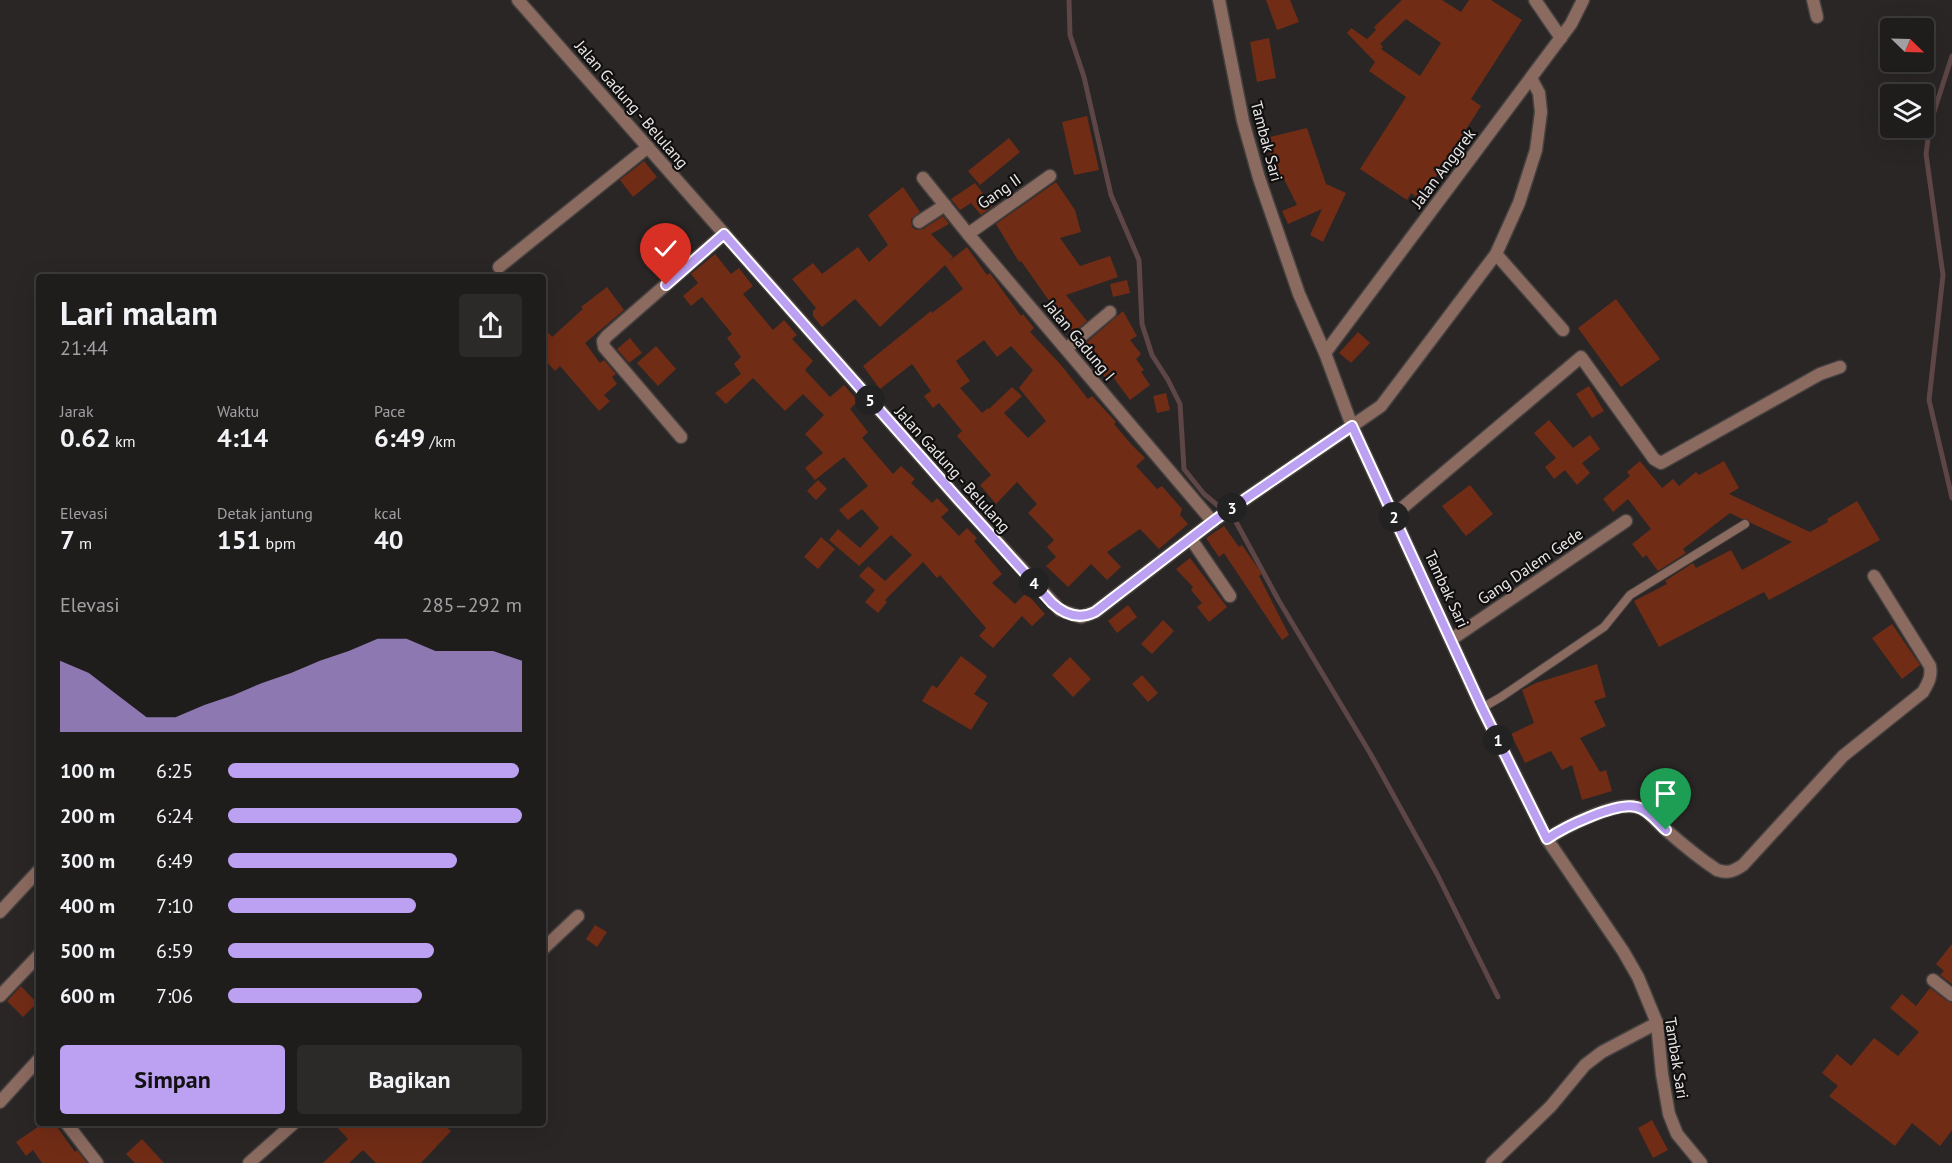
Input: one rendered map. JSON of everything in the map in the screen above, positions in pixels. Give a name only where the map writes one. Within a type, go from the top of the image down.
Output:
[{"type":"street","name":"Jalan Gadung - Belulang","points":[[518,0],[959,500],[1060,610],[1081,617],[1095,612],[1215,520],[1381,406],[1496,254],[1519,203],[1536,150],[1541,112],[1539,93],[1531,78]]},
{"type":"street","name":"Tambak Sari","points":[[1219,0],[1243,121],[1259,177],[1295,284],[1325,353],[1352,426],[1482,708],[1547,839],[1638,977],[1657,1023],[1669,1114],[1677,1134],[1701,1163]]},
{"type":"street","points":[[1535,0],[1561,38]]},
{"type":"street","name":"Jalan Anggrek","points":[[1325,353],[1561,38],[1583,0]]},
{"type":"street","points":[[1813,0],[1817,17]]},
{"type":"street","points":[[499,267],[648,147]]},
{"type":"street","name":"Gang II","points":[[968,234],[1050,176]]},
{"type":"street","name":"Jalan Gadung I","points":[[923,178],[1066,349],[1215,520]]},
{"type":"street","points":[[919,222],[945,205]]},
{"type":"street","points":[[681,436],[603,347],[603,341],[724,234]]},
{"type":"street","points":[[1496,254],[1563,330]]},
{"type":"street","points":[[1066,349],[1110,312]]},
{"type":"street","points":[[1394,515],[1581,357],[1654,459],[1661,463],[1820,374],[1840,367]]},
{"type":"street","name":"Gang Dalem Gede","points":[[1452,639],[1626,521]]},
{"type":"street","points":[[1191,539],[1230,596]]},
{"type":"street","points":[[1547,839],[1568,826],[1598,814],[1635,806],[1643,809],[1717,870],[1725,873],[1734,871],[1743,865],[1843,756],[1923,692],[1929,681],[1930,666],[1874,576]]},
{"type":"street","points":[[0,912],[36,873]]},
{"type":"street","points":[[546,946],[578,916]]},
{"type":"street","points":[[0,996],[36,958]]},
{"type":"street","points":[[1933,980],[1952,995]]},
{"type":"street","points":[[1492,1163],[1551,1106],[1585,1065],[1602,1052],[1657,1023]]},
{"type":"street","points":[[0,1102],[36,1062]]},
{"type":"street","points":[[69,1126],[97,1163]]},
{"type":"street","points":[[249,1163],[291,1126]]},
{"type":"lane","points":[[1482,708],[1604,627],[1630,595],[1745,524]]},
{"type":"building","points":[[1266,0],[1290,0],[1299,22],[1277,30]]},
{"type":"building","points":[[1402,0],[1442,0],[1461,12],[1469,0],[1491,0],[1522,20],[1471,99],[1481,106],[1421,200],[1411,193],[1407,200],[1360,169],[1406,97],[1369,71],[1375,62],[1347,33],[1351,28],[1367,39],[1376,30],[1374,27]],"holes":[[[1406,19],[1441,43],[1420,76],[1381,49],[1383,47],[1380,44]]]},
{"type":"building","points":[[1269,38],[1276,78],[1257,82],[1250,42]]},
{"type":"building","points":[[1087,116],[1099,170],[1074,175],[1062,122]]},
{"type":"building","points":[[1307,128],[1326,184],[1346,193],[1323,242],[1310,235],[1322,209],[1288,224],[1282,211],[1297,205],[1283,177],[1276,178],[1266,138]]},
{"type":"building","points":[[1009,138],[1020,152],[980,185],[968,171]]},
{"type":"building","points":[[644,161],[657,177],[633,197],[620,180]]},
{"type":"building","points":[[1056,182],[1075,210],[1081,232],[1060,238],[1080,266],[1110,256],[1118,277],[1066,295],[1087,321],[1074,332],[1061,316],[1055,321],[1044,307],[1050,302],[1021,261],[1019,262],[996,224]]},
{"type":"building","points":[[975,183],[993,206],[981,215],[971,203],[960,210],[951,199]]},
{"type":"building","points":[[903,187],[920,212],[911,219],[912,227],[916,230],[923,229],[943,216],[949,224],[931,234],[953,257],[948,262],[967,247],[987,275],[990,273],[1021,316],[1023,314],[1034,328],[1030,332],[1061,365],[1088,399],[1092,396],[1116,422],[1114,424],[1145,458],[1136,466],[1157,489],[1162,486],[1182,509],[1180,515],[1188,524],[1159,549],[1140,529],[1107,552],[1121,567],[1107,580],[1091,564],[1068,587],[1046,566],[1056,557],[1047,547],[1054,540],[1028,513],[1037,504],[1017,482],[996,504],[980,485],[991,475],[957,436],[962,431],[939,403],[933,408],[924,396],[931,391],[912,364],[880,389],[863,366],[931,311],[932,313],[963,289],[945,265],[880,327],[855,299],[822,327],[813,316],[816,308],[792,279],[813,263],[822,274],[858,247],[869,262],[888,245],[868,215]],"holes":[[[984,340],[997,357],[1011,346],[1033,370],[1019,388],[1046,421],[1028,438],[1004,413],[1022,396],[1012,387],[982,413],[960,388],[970,381],[956,361]]]},
{"type":"building","points":[[715,254],[731,274],[739,268],[753,286],[743,294],[773,330],[784,320],[797,335],[792,339],[813,361],[805,370],[830,397],[844,385],[858,401],[850,409],[868,432],[862,438],[893,474],[901,466],[915,479],[911,483],[932,503],[937,498],[949,510],[941,517],[959,536],[967,528],[977,538],[974,541],[1002,574],[992,583],[1015,604],[1026,593],[1045,614],[1032,626],[1022,616],[993,648],[979,636],[986,628],[940,575],[937,578],[923,562],[885,600],[887,602],[878,613],[865,602],[875,590],[859,576],[868,566],[885,581],[912,555],[891,535],[859,566],[829,540],[838,529],[860,548],[879,528],[862,509],[848,520],[839,510],[868,486],[844,457],[815,480],[805,468],[823,453],[805,434],[824,415],[803,394],[785,411],[753,378],[726,404],[715,393],[741,374],[734,364],[741,357],[727,338],[732,334],[702,297],[691,306],[683,296],[698,283],[691,274]]},
{"type":"building","points":[[1127,280],[1130,293],[1113,297],[1110,284]]},
{"type":"building","points":[[607,287],[624,310],[585,343],[600,363],[604,360],[616,374],[612,377],[617,384],[604,395],[610,401],[599,411],[560,366],[555,371],[546,361],[546,330],[552,337],[583,309],[581,307]]},
{"type":"building","points":[[1616,299],[1660,359],[1621,387],[1578,328]]},
{"type":"building","points":[[1123,311],[1137,336],[1130,340],[1141,354],[1136,359],[1144,370],[1141,372],[1150,385],[1130,400],[1113,377],[1108,381],[1099,370],[1086,343]]},
{"type":"building","points":[[1358,332],[1370,343],[1351,363],[1339,353]]},
{"type":"building","points":[[630,338],[642,353],[629,363],[617,349]]},
{"type":"building","points":[[656,346],[676,369],[658,386],[637,363]]},
{"type":"building","points":[[1589,386],[1604,411],[1592,418],[1576,394]]},
{"type":"building","points":[[1166,393],[1170,410],[1157,413],[1153,396]]},
{"type":"building","points":[[1549,420],[1573,448],[1590,435],[1600,449],[1582,463],[1590,473],[1577,485],[1565,470],[1554,479],[1545,467],[1556,458],[1534,433]]},
{"type":"building","points":[[1640,461],[1662,488],[1673,479],[1679,486],[1696,472],[1699,475],[1724,461],[1739,488],[1729,494],[1810,532],[1857,501],[1880,540],[1769,600],[1764,592],[1659,647],[1634,601],[1667,584],[1665,581],[1693,563],[1696,568],[1731,550],[1742,570],[1792,542],[1730,513],[1683,549],[1686,553],[1658,571],[1646,555],[1643,558],[1632,544],[1651,529],[1628,499],[1613,512],[1603,499],[1630,476],[1627,472]]},
{"type":"building","points":[[818,480],[827,489],[816,500],[807,491]]},
{"type":"building","points":[[1470,485],[1493,514],[1466,536],[1442,506]]},
{"type":"building","points":[[1224,526],[1239,547],[1242,545],[1262,574],[1259,576],[1289,635],[1282,640],[1224,553],[1219,557],[1206,538]]},
{"type":"building","points":[[821,537],[835,549],[818,569],[804,557]]},
{"type":"building","points":[[1190,558],[1227,607],[1209,622],[1197,607],[1202,603],[1191,590],[1193,587],[1176,569]]},
{"type":"building","points":[[1128,605],[1137,617],[1117,633],[1108,621]]},
{"type":"building","points":[[1163,620],[1174,631],[1152,654],[1141,644]]},
{"type":"building","points":[[1892,624],[1920,665],[1902,679],[1872,638]]},
{"type":"building","points":[[961,656],[987,676],[974,694],[988,703],[971,730],[922,701],[932,685],[937,688]]},
{"type":"building","points":[[1070,657],[1091,679],[1073,697],[1052,675]]},
{"type":"building","points":[[1597,664],[1606,697],[1594,701],[1606,726],[1580,738],[1600,772],[1606,770],[1612,791],[1582,800],[1572,765],[1562,770],[1551,751],[1525,763],[1511,734],[1534,723],[1522,690],[1536,683]]},
{"type":"building","points":[[1142,675],[1158,693],[1148,702],[1132,684]]},
{"type":"building","points":[[595,925],[607,932],[597,947],[586,939]]},
{"type":"building","points":[[1952,944],[1952,984],[1940,975],[1944,971],[1936,964]]},
{"type":"building","points":[[21,986],[36,1004],[23,1017],[7,1001]]},
{"type":"building","points":[[1930,988],[1952,1003],[1952,1130],[1940,1146],[1912,1123],[1895,1146],[1829,1096],[1838,1086],[1822,1073],[1837,1054],[1851,1066],[1874,1038],[1898,1056],[1919,1032],[1890,1008],[1902,994],[1916,1006]]},
{"type":"building","points":[[1652,1120],[1668,1150],[1653,1158],[1638,1128]]},
{"type":"building","points":[[39,1126],[56,1126],[75,1152],[77,1150],[87,1163],[42,1163],[33,1150],[26,1156],[16,1142]]},
{"type":"building","points":[[336,1126],[445,1126],[451,1131],[421,1163],[376,1163],[363,1150],[349,1163],[323,1163],[348,1139]]},
{"type":"building","points":[[142,1139],[164,1163],[135,1163],[126,1154]]},
{"type":"waterway","points":[[1069,0],[1070,35],[1084,77],[1111,195],[1139,260],[1142,324],[1152,355],[1180,404],[1184,469],[1204,494],[1235,520],[1279,601],[1370,753],[1437,874],[1498,997]]},
{"type":"waterway","points":[[1952,56],[1930,124],[1926,154],[1943,275],[1929,400],[1952,498]]},
{"type":"route","points":[[666,285],[724,234],[1052,603],[1070,615],[1081,617],[1095,612],[1216,519],[1352,426],[1482,708],[1547,839],[1568,826],[1598,814],[1635,806],[1643,809],[1666,830]]}]
